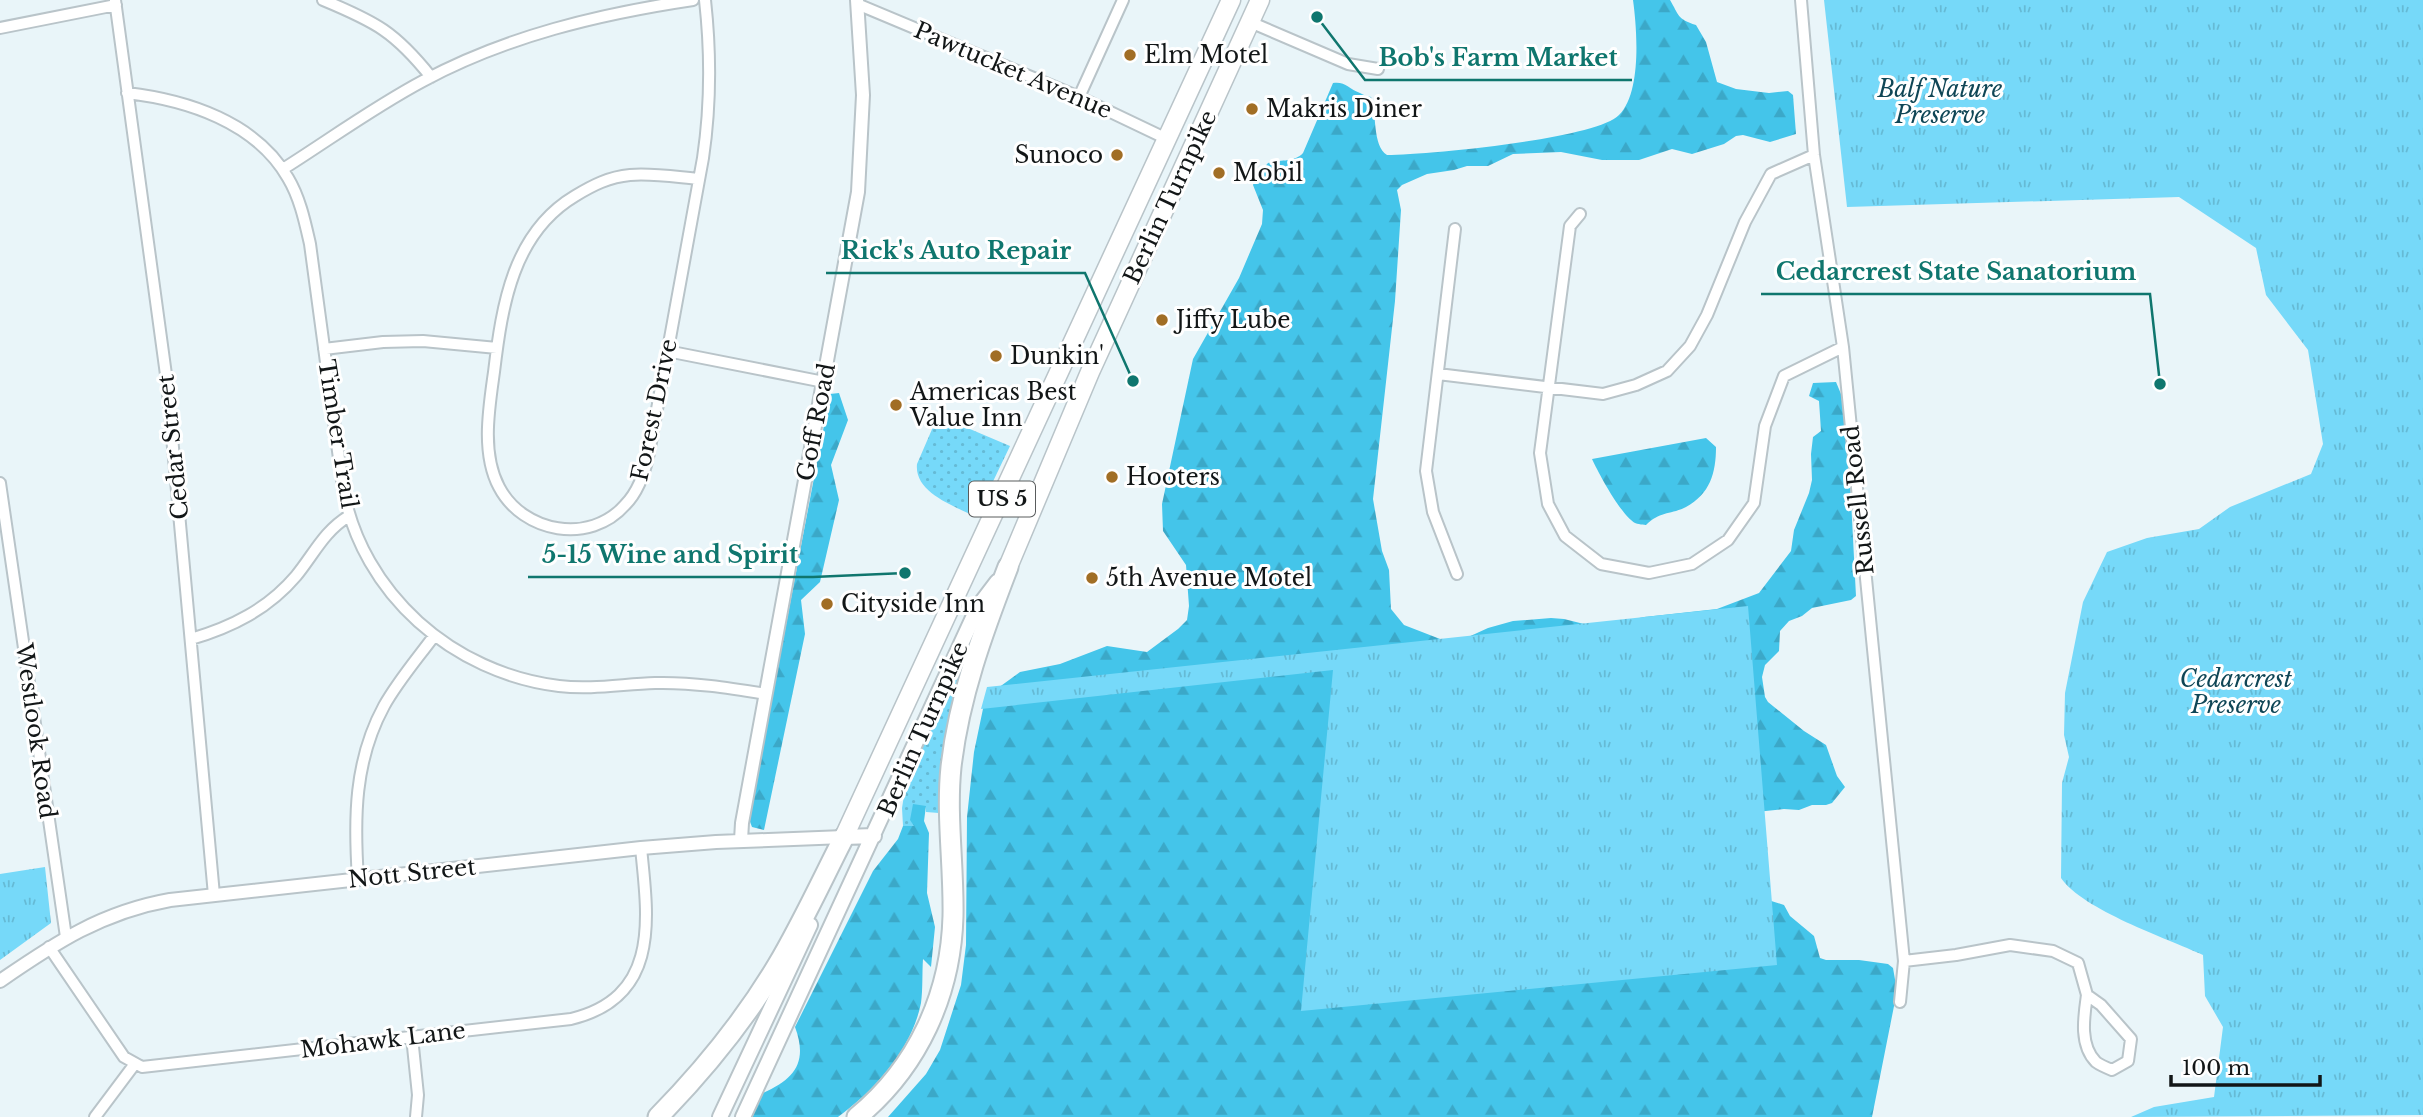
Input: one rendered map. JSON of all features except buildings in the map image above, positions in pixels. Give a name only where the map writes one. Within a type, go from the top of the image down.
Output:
[{"type":"highway","name":"Berlin Turnpike","points":[[844,837],[1231,0]]},
{"type":"highway","name":"Berlin Turnpike","points":[[1008,567],[1082,390],[1260,0]]},
{"type":"highway","points":[[1167,139],[1192,150]]},
{"type":"highway","name":"US 5","points":[[857,1117],[892,1083],[914,1053],[943,986],[952,933],[950,805],[953,752],[971,668],[1008,567]]},
{"type":"highway","name":"US 5","points":[[658,1117],[703,1068],[760,994],[791,941],[844,837]]},
{"type":"main road","name":"Berlin Turnpike","points":[[743,1117],[978,607],[1008,567]]},
{"type":"main road","points":[[844,837],[874,836]]},
{"type":"main road","name":"Berlin Turnpike","points":[[720,1117],[834,871],[844,837]]},
{"type":"street","points":[[323,0],[384,29],[401,42],[431,77]]},
{"type":"street","points":[[283,169],[384,103],[431,77],[494,49],[609,14],[693,0]]},
{"type":"street","name":"Forest Drive","points":[[699,179],[641,174],[615,177],[591,186],[554,211],[535,231],[518,261],[509,289],[497,348],[491,391],[489,444],[491,467],[496,480],[507,500],[528,518],[552,527],[570,529],[595,525],[612,517],[626,504],[639,485],[649,453],[699,179],[710,92],[705,0]]},
{"type":"street","points":[[1079,97],[1123,0]]},
{"type":"street","name":"Russell Road","points":[[1801,0],[1814,155],[1843,347],[1904,961],[1900,1002]]},
{"type":"street","name":"Pawtucket Avenue","points":[[857,2],[1079,97],[1167,139]]},
{"type":"street","name":"Goff Road","points":[[741,840],[860,170],[863,80],[857,2]]},
{"type":"street","points":[[0,28],[116,3]]},
{"type":"street","name":"Cedar Street","points":[[116,3],[166,372],[214,895]]},
{"type":"street","points":[[1250,22],[1348,64],[1378,69]]},
{"type":"street","name":"Timber Trail","points":[[127,93],[180,103],[214,115],[259,145],[283,169],[294,190],[306,225],[349,516],[363,550],[385,586],[407,612],[434,636],[459,653],[490,668],[544,684],[583,687],[678,683],[766,694]]},
{"type":"street","points":[[1438,374],[1603,394],[1636,385],[1667,371],[1690,346],[1707,315],[1745,222],[1771,174],[1814,155]]},
{"type":"street","points":[[1580,214],[1570,226],[1540,453],[1548,504],[1565,536],[1601,564],[1648,573],[1692,564],[1728,540],[1754,503],[1765,426],[1784,376],[1843,347]]},
{"type":"street","points":[[1455,229],[1426,471],[1433,512],[1457,573]]},
{"type":"street","points":[[324,349],[410,341],[497,348]]},
{"type":"street","points":[[667,351],[824,382]]},
{"type":"street","name":"Westlook Road","points":[[0,483],[66,937]]},
{"type":"street","points":[[191,639],[233,624],[264,606],[295,577],[325,535],[349,516]]},
{"type":"street","points":[[358,879],[355,810],[365,753],[387,702],[434,636]]},
{"type":"street","name":"Nott Street","points":[[0,981],[66,937],[100,919],[140,906],[214,895],[640,848],[741,840],[844,837]]},
{"type":"street","name":"Mohawk Lane","points":[[134,1065],[151,1067],[571,1019],[593,1011],[611,1001],[622,990],[634,974],[645,943],[647,918],[640,848]]},
{"type":"street","points":[[1904,961],[1956,955],[2010,944],[2053,951],[2078,963],[2087,995],[2083,1023],[2087,1045],[2096,1062],[2112,1070],[2128,1061],[2130,1039],[2101,1005],[2087,995]]},
{"type":"street","points":[[49,947],[120,1052],[134,1065],[95,1117]]},
{"type":"street","points":[[412,1037],[417,1087],[416,1117]]},
{"type":"green space","points":[[1633,0],[1670,0],[1682,18],[1696,25],[1706,42],[1717,82],[1736,89],[1769,93],[1788,91],[1793,95],[1796,134],[1770,142],[1743,135],[1736,136],[1724,144],[1692,154],[1672,149],[1639,160],[1602,160],[1561,152],[1513,154],[1488,166],[1467,166],[1427,174],[1397,190],[1401,210],[1395,301],[1373,499],[1382,551],[1389,570],[1391,609],[1404,625],[1453,644],[1488,628],[1513,621],[1551,618],[1596,627],[1644,617],[1717,609],[1759,593],[1791,551],[1794,530],[1809,493],[1813,437],[1821,431],[1819,401],[1809,396],[1813,383],[1836,382],[1841,394],[1848,442],[1856,596],[1851,600],[1812,608],[1789,621],[1780,631],[1779,651],[1765,665],[1762,677],[1768,702],[1826,745],[1837,776],[1845,787],[1832,803],[1826,805],[1812,805],[1799,810],[1737,814],[1765,899],[1784,905],[1790,916],[1814,936],[1820,958],[1859,960],[1888,964],[1893,968],[1897,991],[1872,1117],[888,1117],[926,1074],[940,1050],[961,985],[966,945],[967,817],[974,752],[984,704],[998,688],[1020,672],[1060,664],[1107,646],[1147,652],[1187,620],[1189,606],[1186,565],[1163,531],[1162,504],[1193,359],[1239,278],[1262,224],[1263,210],[1253,185],[1255,178],[1268,163],[1291,160],[1303,153],[1333,83],[1344,84],[1371,97],[1377,137],[1382,151],[1387,155],[1509,144],[1604,124],[1619,115],[1626,105],[1635,76],[1636,27]]},
{"type":"green space","points":[[1824,0],[2423,0],[2423,1115],[2131,1117],[2154,1107],[2214,1097],[2223,1027],[2205,996],[2203,955],[2106,912],[2072,890],[2061,878],[2062,783],[2069,757],[2064,735],[2065,693],[2083,602],[2107,552],[2147,538],[2199,529],[2230,507],[2311,474],[2323,444],[2308,350],[2266,295],[2256,248],[2179,197],[1847,207]]},
{"type":"green space","points":[[839,393],[848,420],[831,465],[839,500],[820,582],[801,600],[805,634],[764,830],[752,827],[749,819],[830,394]]},
{"type":"green space","points":[[940,418],[1010,446],[976,517],[929,491],[918,474],[917,464],[936,420]]},
{"type":"green space","points":[[1706,438],[1716,447],[1715,466],[1706,489],[1686,507],[1661,515],[1646,525],[1635,523],[1623,512],[1592,459]]},
{"type":"green space","points":[[1748,606],[1777,965],[1301,1011],[1333,670],[981,709],[987,687]]},
{"type":"green space","points":[[976,628],[948,731],[939,813],[926,812],[926,806],[914,826],[903,826],[902,808],[907,776]]},
{"type":"green space","points":[[913,804],[926,806],[924,821],[929,833],[927,893],[935,927],[931,967],[923,959],[921,1003],[901,1052],[878,1081],[838,1117],[752,1117],[763,1093],[783,1082],[796,1068],[800,1050],[795,1027],[873,871],[898,839],[903,826],[914,826],[910,820]]},
{"type":"green space","points":[[45,867],[51,923],[0,960],[0,874]]},
{"type":"place","name":"Bob's Farm Market","points":[[1317,17]]},
{"type":"place","name":"Elm Motel","points":[[1130,55]]},
{"type":"place","name":"Makris Diner","points":[[1252,109]]},
{"type":"place","name":"Sunoco","points":[[1117,155]]},
{"type":"place","name":"Mobil","points":[[1219,173]]},
{"type":"place","name":"Jiffy Lube","points":[[1162,320]]},
{"type":"place","name":"Dunkin'","points":[[996,356]]},
{"type":"place","name":"Rick's Auto Repair","points":[[1133,381]]},
{"type":"place","name":"Cedarcrest State Sanatorium","points":[[2160,384]]},
{"type":"place","name":"Americas Best Value Inn","points":[[896,405]]},
{"type":"place","name":"Hooters","points":[[1112,477]]},
{"type":"place","name":"5-15 Wine and Spirit","points":[[905,573]]},
{"type":"place","name":"5th Avenue Motel","points":[[1092,578]]},
{"type":"place","name":"Cityside Inn","points":[[827,604]]},
{"type":"park label","name":"Balf Nature Preserve","points":[[1940,102]]},
{"type":"park label","name":"Cedarcrest Preserve","points":[[2236,692]]}]
